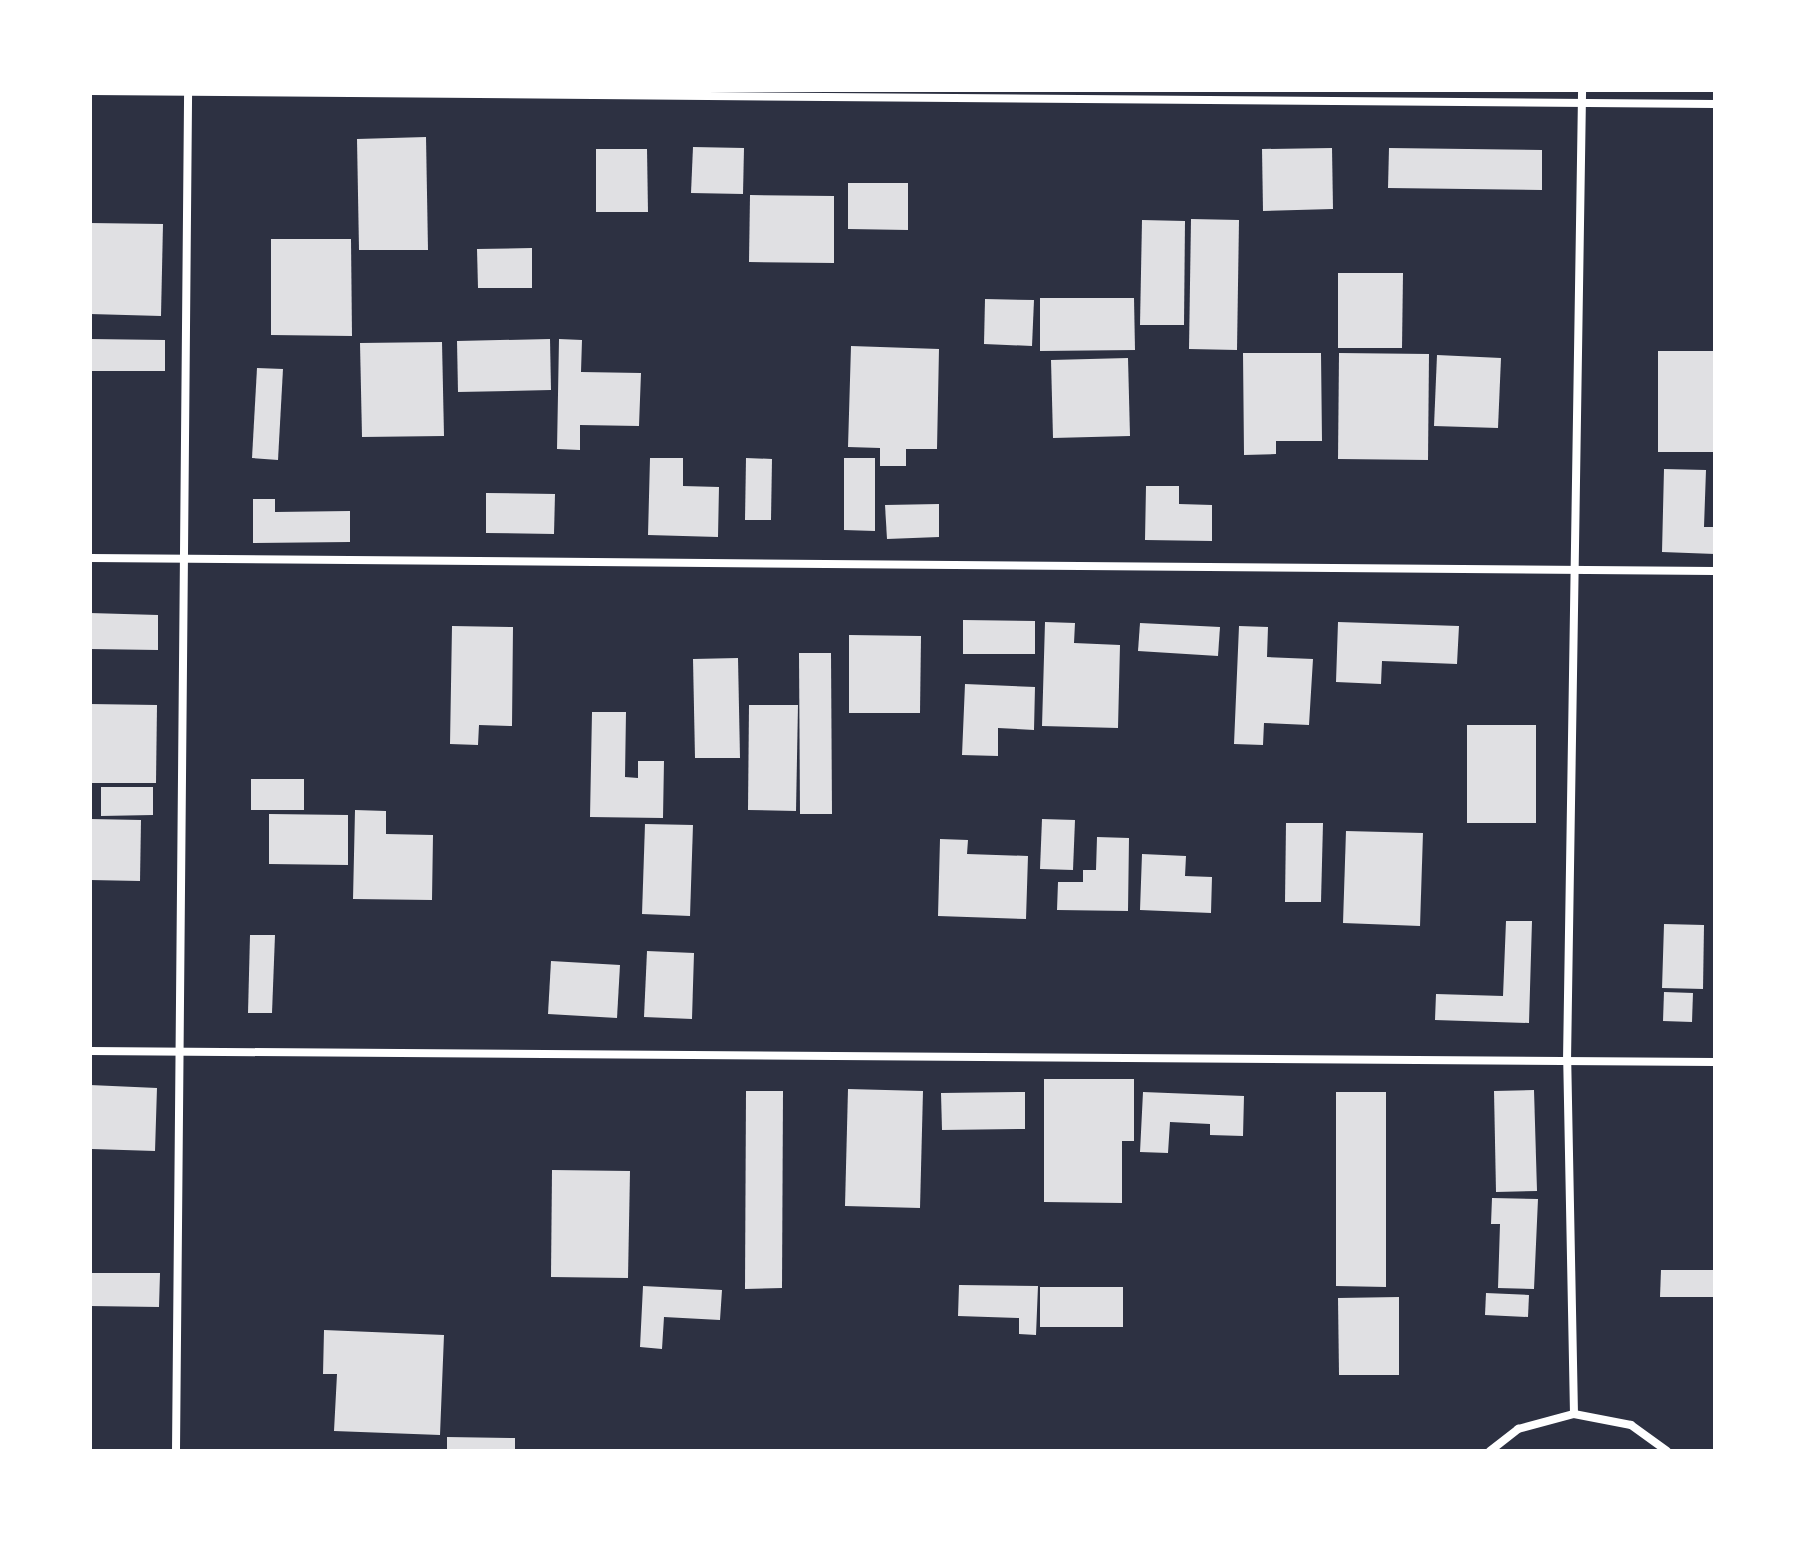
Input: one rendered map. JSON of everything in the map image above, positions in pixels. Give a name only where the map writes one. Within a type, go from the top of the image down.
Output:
[{"type":"street","points":[[1574,1414],[1567,1061],[1577,570],[1582,90]]},
{"type":"street","points":[[90,91],[1715,104]]},
{"type":"street","points":[[176,1451],[188,91]]},
{"type":"street","points":[[90,558],[1715,571]]},
{"type":"street","points":[[90,1051],[1715,1062]]},
{"type":"street","points":[[1490,1451],[1518,1429],[1574,1414],[1631,1425],[1667,1451]]},
{"type":"building","points":[[426,137],[428,250],[359,250],[357,139]]},
{"type":"building","points":[[693,147],[744,148],[743,194],[691,193]]},
{"type":"building","points":[[1332,148],[1333,209],[1263,211],[1262,149]]},
{"type":"building","points":[[1389,148],[1542,150],[1542,190],[1388,188]]},
{"type":"building","points":[[596,149],[647,149],[648,212],[596,212]]},
{"type":"building","points":[[848,183],[908,183],[908,230],[848,229]]},
{"type":"building","points":[[750,195],[834,196],[834,263],[749,262]]},
{"type":"building","points":[[1191,219],[1239,220],[1237,350],[1189,349]]},
{"type":"building","points":[[1142,220],[1185,221],[1184,325],[1140,325]]},
{"type":"building","points":[[90,223],[163,224],[161,316],[90,314]]},
{"type":"building","points":[[271,239],[351,239],[352,336],[271,335]]},
{"type":"building","points":[[532,248],[532,288],[478,288],[477,249]]},
{"type":"building","points":[[1338,273],[1403,273],[1402,348],[1338,348]]},
{"type":"building","points":[[1040,298],[1134,298],[1135,350],[1040,351]]},
{"type":"building","points":[[985,299],[1034,300],[1032,346],[984,344]]},
{"type":"building","points":[[90,339],[165,340],[165,371],[90,371]]},
{"type":"building","points":[[550,339],[551,390],[458,392],[457,341]]},
{"type":"building","points":[[559,339],[582,340],[581,372],[641,373],[639,426],[580,425],[580,450],[557,449]]},
{"type":"building","points":[[442,342],[444,436],[362,437],[360,343]]},
{"type":"building","points":[[851,346],[939,349],[937,449],[906,449],[906,466],[880,466],[880,448],[848,447]]},
{"type":"building","points":[[1658,351],[1715,351],[1715,452],[1658,452]]},
{"type":"building","points":[[1243,353],[1321,353],[1322,441],[1276,441],[1276,454],[1244,455]]},
{"type":"building","points":[[1339,353],[1429,354],[1428,460],[1338,459]]},
{"type":"building","points":[[1437,355],[1501,358],[1498,428],[1434,426]]},
{"type":"building","points":[[1128,358],[1130,436],[1053,438],[1051,360]]},
{"type":"building","points":[[257,368],[283,369],[278,460],[252,458]]},
{"type":"building","points":[[650,458],[683,458],[683,486],[719,487],[718,537],[648,535]]},
{"type":"building","points":[[746,458],[772,459],[771,520],[745,520]]},
{"type":"building","points":[[844,458],[875,458],[875,531],[844,530]]},
{"type":"building","points":[[1664,469],[1706,470],[1704,527],[1715,527],[1715,554],[1662,552]]},
{"type":"building","points":[[1146,486],[1179,486],[1179,504],[1212,505],[1212,541],[1145,540]]},
{"type":"building","points":[[486,493],[555,494],[554,534],[486,533]]},
{"type":"building","points":[[253,499],[275,499],[275,512],[350,511],[350,542],[253,543]]},
{"type":"building","points":[[939,504],[939,537],[887,539],[885,505]]},
{"type":"building","points":[[90,613],[158,615],[158,650],[90,649]]},
{"type":"building","points":[[963,620],[1035,621],[1035,654],[963,654]]},
{"type":"building","points":[[1045,622],[1075,623],[1074,643],[1120,645],[1118,728],[1042,726]]},
{"type":"building","points":[[1338,622],[1459,626],[1457,664],[1382,661],[1381,684],[1336,682]]},
{"type":"building","points":[[1140,623],[1220,627],[1218,656],[1138,651]]},
{"type":"building","points":[[452,626],[513,627],[512,726],[479,725],[478,745],[450,744]]},
{"type":"building","points":[[1239,626],[1268,627],[1267,657],[1313,659],[1309,725],[1264,723],[1263,745],[1234,744]]},
{"type":"building","points":[[849,635],[921,636],[920,713],[849,713]]},
{"type":"building","points":[[799,653],[831,653],[832,814],[800,814]]},
{"type":"building","points":[[738,658],[740,758],[695,758],[693,659]]},
{"type":"building","points":[[965,684],[1035,687],[1034,730],[998,728],[998,756],[962,755]]},
{"type":"building","points":[[90,704],[157,705],[156,783],[90,783]]},
{"type":"building","points":[[749,705],[798,705],[796,811],[748,810]]},
{"type":"building","points":[[592,712],[626,712],[625,777],[638,778],[638,761],[664,761],[663,818],[590,817]]},
{"type":"building","points":[[1467,725],[1536,725],[1536,823],[1467,823]]},
{"type":"building","points":[[251,779],[304,779],[304,810],[251,810]]},
{"type":"building","points":[[101,787],[153,787],[153,815],[101,816]]},
{"type":"building","points":[[355,810],[386,811],[386,834],[433,835],[432,900],[353,899]]},
{"type":"building","points":[[269,814],[348,815],[348,865],[269,864]]},
{"type":"building","points":[[90,819],[141,820],[140,881],[90,880]]},
{"type":"building","points":[[1042,819],[1075,820],[1073,870],[1040,869]]},
{"type":"building","points":[[1286,823],[1323,823],[1321,902],[1285,902]]},
{"type":"building","points":[[645,824],[693,825],[690,916],[642,914]]},
{"type":"building","points":[[1346,831],[1423,833],[1420,926],[1343,923]]},
{"type":"building","points":[[1097,837],[1129,838],[1128,911],[1057,910],[1058,882],[1083,882],[1083,870],[1096,870]]},
{"type":"building","points":[[940,839],[968,840],[967,854],[1028,856],[1026,919],[938,916]]},
{"type":"building","points":[[1142,854],[1186,856],[1185,876],[1212,877],[1211,913],[1140,910]]},
{"type":"building","points":[[1506,921],[1532,921],[1529,1023],[1435,1020],[1436,994],[1503,996]]},
{"type":"building","points":[[1664,924],[1704,925],[1703,989],[1662,988]]},
{"type":"building","points":[[250,935],[275,935],[272,1013],[248,1013]]},
{"type":"building","points":[[647,951],[694,953],[692,1019],[644,1017]]},
{"type":"building","points":[[551,961],[620,965],[617,1018],[548,1014]]},
{"type":"building","points":[[1664,992],[1693,993],[1692,1022],[1663,1021]]},
{"type":"building","points":[[1044,1079],[1134,1079],[1134,1141],[1122,1141],[1122,1203],[1044,1202]]},
{"type":"building","points":[[90,1085],[157,1088],[155,1151],[92,1149]]},
{"type":"building","points":[[848,1089],[923,1091],[920,1208],[845,1206]]},
{"type":"building","points":[[1534,1090],[1537,1191],[1496,1192],[1494,1091]]},
{"type":"building","points":[[746,1091],[783,1091],[782,1288],[745,1289]]},
{"type":"building","points":[[1025,1092],[1025,1129],[942,1130],[941,1093]]},
{"type":"building","points":[[1143,1092],[1244,1096],[1243,1136],[1210,1135],[1210,1124],[1170,1122],[1168,1153],[1140,1152]]},
{"type":"building","points":[[1336,1092],[1386,1092],[1386,1287],[1336,1286]]},
{"type":"building","points":[[552,1170],[630,1171],[628,1278],[551,1277]]},
{"type":"building","points":[[1492,1198],[1538,1199],[1534,1289],[1498,1288],[1500,1224],[1491,1224]]},
{"type":"building","points":[[1661,1270],[1715,1270],[1715,1297],[1660,1297]]},
{"type":"building","points":[[90,1273],[160,1273],[159,1307],[90,1306]]},
{"type":"building","points":[[959,1285],[1038,1286],[1036,1335],[1019,1334],[1019,1318],[958,1316]]},
{"type":"building","points":[[643,1286],[722,1290],[720,1320],[664,1317],[662,1349],[640,1347]]},
{"type":"building","points":[[1040,1287],[1123,1287],[1123,1327],[1040,1327]]},
{"type":"building","points":[[1486,1293],[1529,1295],[1528,1317],[1485,1315]]},
{"type":"building","points":[[1399,1297],[1399,1375],[1339,1375],[1338,1298]]},
{"type":"building","points":[[324,1330],[444,1335],[440,1435],[334,1431],[337,1374],[323,1374]]},
{"type":"building","points":[[447,1437],[515,1438],[515,1451],[447,1451]]}]
